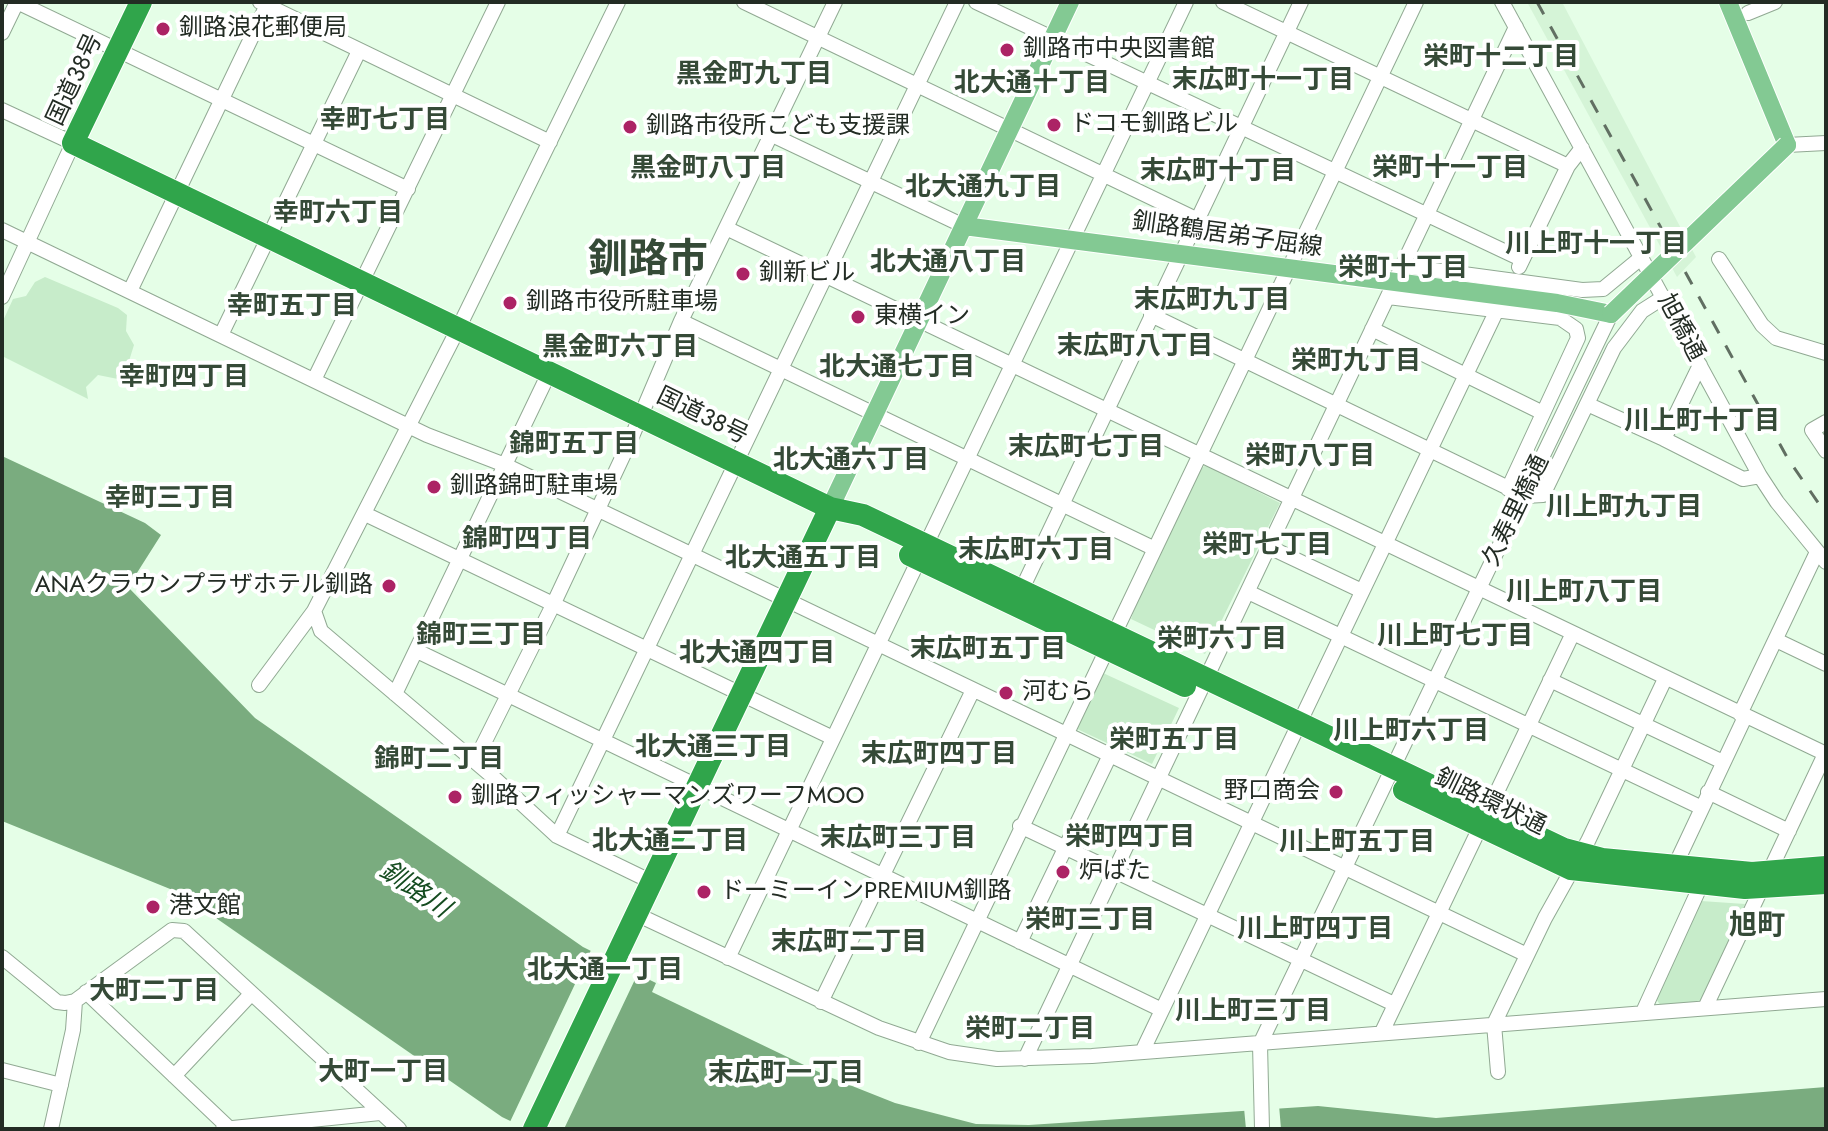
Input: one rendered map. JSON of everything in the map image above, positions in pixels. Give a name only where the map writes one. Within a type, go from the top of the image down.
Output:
[{"type":"highway","name":"国道38号","points":[[141,2],[73,143],[830,508]]},
{"type":"highway","name":"釧路環状通","points":[[830,508],[856,529],[1021,591],[1110,642]]},
{"type":"highway","points":[[534,1129],[830,508]]},
{"type":"highway","name":"釧路環状通","points":[[923,552],[1575,862],[1764,881],[1826,883]]},
{"type":"highway","name":"釧路環状通","points":[[1764,881],[1826,867]]},
{"type":"main road","points":[[830,508],[1070,2]]},
{"type":"main road","points":[[1611,314],[1787,145],[1728,2]]},
{"type":"main road","name":"釧路鶴居弟子屈線","points":[[964,226],[1557,303],[1611,314]]},
{"type":"street","points":[[2,33],[17,2],[408,189]]},
{"type":"street","points":[[314,380],[498,2]]},
{"type":"street","points":[[259,685],[314,611],[365,514],[618,2]]},
{"type":"street","points":[[744,2],[1196,219]]},
{"type":"street","points":[[475,761],[553,605],[681,321],[835,2]]},
{"type":"street","points":[[557,836],[779,367],[957,2]]},
{"type":"street","points":[[976,2],[1521,259]]},
{"type":"street","points":[[728,958],[1186,2]]},
{"type":"street","points":[[1223,2],[1568,166]]},
{"type":"street","points":[[1021,591],[1301,2]]},
{"type":"street","points":[[919,1043],[1416,2]]},
{"type":"street","name":"旭橋通","points":[[1502,2],[1760,476],[1822,557]]},
{"type":"street","points":[[1748,13],[1775,2]]},
{"type":"street","points":[[130,291],[264,4],[550,142]]},
{"type":"street","points":[[1025,1059],[1516,27]]},
{"type":"street","points":[[221,335],[359,51]]},
{"type":"street","points":[[2,110],[73,143],[2,297]]},
{"type":"street","points":[[770,134],[964,226]]},
{"type":"street","points":[[1787,145],[1826,143]]},
{"type":"street","points":[[1514,280],[1521,259],[1568,166],[1582,148]]},
{"type":"street","points":[[726,228],[1826,754],[1705,1008]]},
{"type":"street","points":[[2,230],[408,425],[505,465],[1527,955]]},
{"type":"street","points":[[1395,282],[1514,280],[1582,290],[1603,289],[1642,257]]},
{"type":"street","points":[[1719,259],[1762,325],[1776,338],[1826,353]]},
{"type":"street","points":[[1395,282],[1496,312],[1560,318],[1576,329],[1578,338],[1508,489]]},
{"type":"street","points":[[1151,315],[1525,496],[1543,495],[1614,348],[1642,311],[1664,297]]},
{"type":"street","points":[[1142,1052],[1496,312]]},
{"type":"street","name":"久寿里橋通","points":[[1262,1129],[1260,1044],[1611,314]]},
{"type":"street","points":[[681,321],[1153,548]]},
{"type":"street","points":[[1372,329],[1543,413]]},
{"type":"street","points":[[1664,439],[1700,365]]},
{"type":"street","points":[[395,694],[549,373]]},
{"type":"street","points":[[1587,404],[1743,479],[1760,476]]},
{"type":"street","points":[[1826,422],[1812,430],[1826,451]]},
{"type":"street","points":[[365,514],[833,738]]},
{"type":"street","points":[[1269,547],[1362,591]]},
{"type":"street","points":[[1671,873],[1776,640],[1822,557]]},
{"type":"street","points":[[1248,592],[1700,807]]},
{"type":"street","points":[[314,611],[321,631],[475,761],[557,836],[652,882]]},
{"type":"street","points":[[1382,1032],[1573,633]]},
{"type":"street","points":[[1776,640],[1826,664]]},
{"type":"street","points":[[417,651],[1162,1010]]},
{"type":"street","points":[[1498,1072],[1494,1024],[1665,679]]},
{"type":"street","points":[[1550,680],[1723,762]]},
{"type":"street","points":[[821,1002],[973,690]]},
{"type":"street","points":[[1020,942],[1110,755]]},
{"type":"street","points":[[1708,792],[1789,831]]},
{"type":"street","points":[[1020,826],[1394,1004]]},
{"type":"street","points":[[1643,1012],[1705,876]]},
{"type":"street","points":[[636,914],[821,1002],[919,1043],[949,1052],[1025,1059],[1260,1044],[1826,999]]},
{"type":"street","points":[[2,957],[57,1002],[80,996],[172,930],[184,931],[399,1129]]},
{"type":"street","points":[[174,1076],[251,994]]},
{"type":"street","points":[[80,996],[174,1076],[229,1128]]},
{"type":"street","points":[[51,1129],[80,996]]},
{"type":"street","points":[[2,1070],[61,1085]]},
{"type":"street","points":[[223,1129],[380,1113]]},
{"type":"shaded area","points":[[1527,2],[1562,2],[1696,257],[1677,277]]},
{"type":"shaded area","points":[[45,277],[118,308],[127,315],[126,331],[134,345],[123,380],[98,375],[86,387],[88,399],[2,356],[2,323],[13,299],[26,296],[35,282]]},
{"type":"shaded area","points":[[1206,465],[1280,503],[1205,654],[1131,619],[1143,585],[1199,470]]},
{"type":"shaded area","points":[[1103,673],[1179,708],[1152,764],[1077,729]]},
{"type":"shaded area","points":[[1701,901],[1745,904],[1701,1002],[1661,1006],[1656,999]]},
{"type":"water","name":"釧路川","points":[[2,456],[145,523],[161,535],[128,587],[255,718],[583,947],[656,983],[652,992],[827,1076],[895,1103],[976,1124],[1029,1125],[1318,1106],[1436,1118],[1826,1087],[1826,1129],[527,1129],[502,1117],[180,893],[2,821]]},
{"type":"pier","points":[[592,948],[639,971],[564,1129],[520,1129],[509,1124]]},
{"type":"pier","points":[[1279,1105],[1281,1129],[1246,1129],[1244,1108]]},
{"type":"railway","points":[[1537,2],[1788,459],[1826,514]]},
{"type":"place","name":"釧路浪花郵便局","points":[[163,29]]},
{"type":"place","name":"釧路市中央図書館","points":[[1007,50]]},
{"type":"place","name":"ドコモ釧路ビル","points":[[1054,125]]},
{"type":"place","name":"釧路市役所こども支援課","points":[[630,127]]},
{"type":"place","name":"釧新ビル","points":[[743,274]]},
{"type":"place","name":"釧路市役所駐車場","points":[[510,303]]},
{"type":"place","name":"東横イン","points":[[858,317]]},
{"type":"place","name":"釧路錦町駐車場","points":[[434,487]]},
{"type":"place","name":"ANAクラウンプラザホテル釧路","points":[[389,586]]},
{"type":"place","name":"河むら","points":[[1006,693]]},
{"type":"place","name":"野口商会","points":[[1336,792]]},
{"type":"place","name":"釧路フィッシャーマンズワーフMOO","points":[[455,797]]},
{"type":"place","name":"炉ばた","points":[[1063,872]]},
{"type":"place","name":"ドーミーインPREMIUM釧路","points":[[704,892]]},
{"type":"place","name":"港文館","points":[[153,907]]},
{"type":"district","name":"栄町十二丁目","points":[[1501,59]]},
{"type":"district","name":"黒金町九丁目","points":[[754,76]]},
{"type":"district","name":"末広町十一丁目","points":[[1263,82]]},
{"type":"district","name":"北大通十丁目","points":[[1032,85]]},
{"type":"district","name":"幸町七丁目","points":[[385,122]]},
{"type":"district","name":"黒金町八丁目","points":[[708,170]]},
{"type":"district","name":"栄町十一丁目","points":[[1450,170]]},
{"type":"district","name":"末広町十丁目","points":[[1218,173]]},
{"type":"district","name":"北大通九丁目","points":[[983,189]]},
{"type":"district","name":"幸町六丁目","points":[[338,215]]},
{"type":"district","name":"川上町十一丁目","points":[[1596,246]]},
{"type":"district","name":"釧路市","points":[[648,262]]},
{"type":"district","name":"北大通八丁目","points":[[948,264]]},
{"type":"district","name":"栄町十丁目","points":[[1403,270]]},
{"type":"district","name":"末広町九丁目","points":[[1212,302]]},
{"type":"district","name":"幸町五丁目","points":[[292,308]]},
{"type":"district","name":"末広町八丁目","points":[[1135,348]]},
{"type":"district","name":"黒金町六丁目","points":[[620,349]]},
{"type":"district","name":"栄町九丁目","points":[[1356,363]]},
{"type":"district","name":"北大通七丁目","points":[[897,369]]},
{"type":"district","name":"幸町四丁目","points":[[184,379]]},
{"type":"district","name":"川上町十丁目","points":[[1702,423]]},
{"type":"district","name":"錦町五丁目","points":[[574,446]]},
{"type":"district","name":"末広町七丁目","points":[[1086,449]]},
{"type":"district","name":"栄町八丁目","points":[[1310,458]]},
{"type":"district","name":"北大通六丁目","points":[[851,462]]},
{"type":"district","name":"幸町三丁目","points":[[170,500]]},
{"type":"district","name":"川上町九丁目","points":[[1624,509]]},
{"type":"district","name":"錦町四丁目","points":[[527,541]]},
{"type":"district","name":"栄町七丁目","points":[[1267,547]]},
{"type":"district","name":"末広町六丁目","points":[[1036,552]]},
{"type":"district","name":"北大通五丁目","points":[[803,560]]},
{"type":"district","name":"川上町八丁目","points":[[1584,594]]},
{"type":"district","name":"錦町三丁目","points":[[481,637]]},
{"type":"district","name":"川上町七丁目","points":[[1455,638]]},
{"type":"district","name":"栄町六丁目","points":[[1222,641]]},
{"type":"district","name":"末広町五丁目","points":[[988,651]]},
{"type":"district","name":"北大通四丁目","points":[[757,655]]},
{"type":"district","name":"川上町六丁目","points":[[1411,733]]},
{"type":"district","name":"栄町五丁目","points":[[1174,742]]},
{"type":"district","name":"北大通三丁目","points":[[713,749]]},
{"type":"district","name":"末広町四丁目","points":[[939,756]]},
{"type":"district","name":"錦町二丁目","points":[[439,761]]},
{"type":"district","name":"栄町四丁目","points":[[1130,839]]},
{"type":"district","name":"末広町三丁目","points":[[898,840]]},
{"type":"district","name":"北大通二丁目","points":[[670,843]]},
{"type":"district","name":"川上町五丁目","points":[[1357,844]]},
{"type":"district","name":"栄町三丁目","points":[[1090,922]]},
{"type":"district","name":"旭町","points":[[1757,927]]},
{"type":"district","name":"川上町四丁目","points":[[1315,931]]},
{"type":"district","name":"末広町二丁目","points":[[849,944]]},
{"type":"district","name":"北大通一丁目","points":[[605,972]]},
{"type":"district","name":"大町二丁目","points":[[154,993]]},
{"type":"district","name":"川上町三丁目","points":[[1253,1013]]},
{"type":"district","name":"栄町二丁目","points":[[1030,1031]]},
{"type":"district","name":"大町一丁目","points":[[383,1074]]},
{"type":"district","name":"末広町一丁目","points":[[786,1075]]}]
